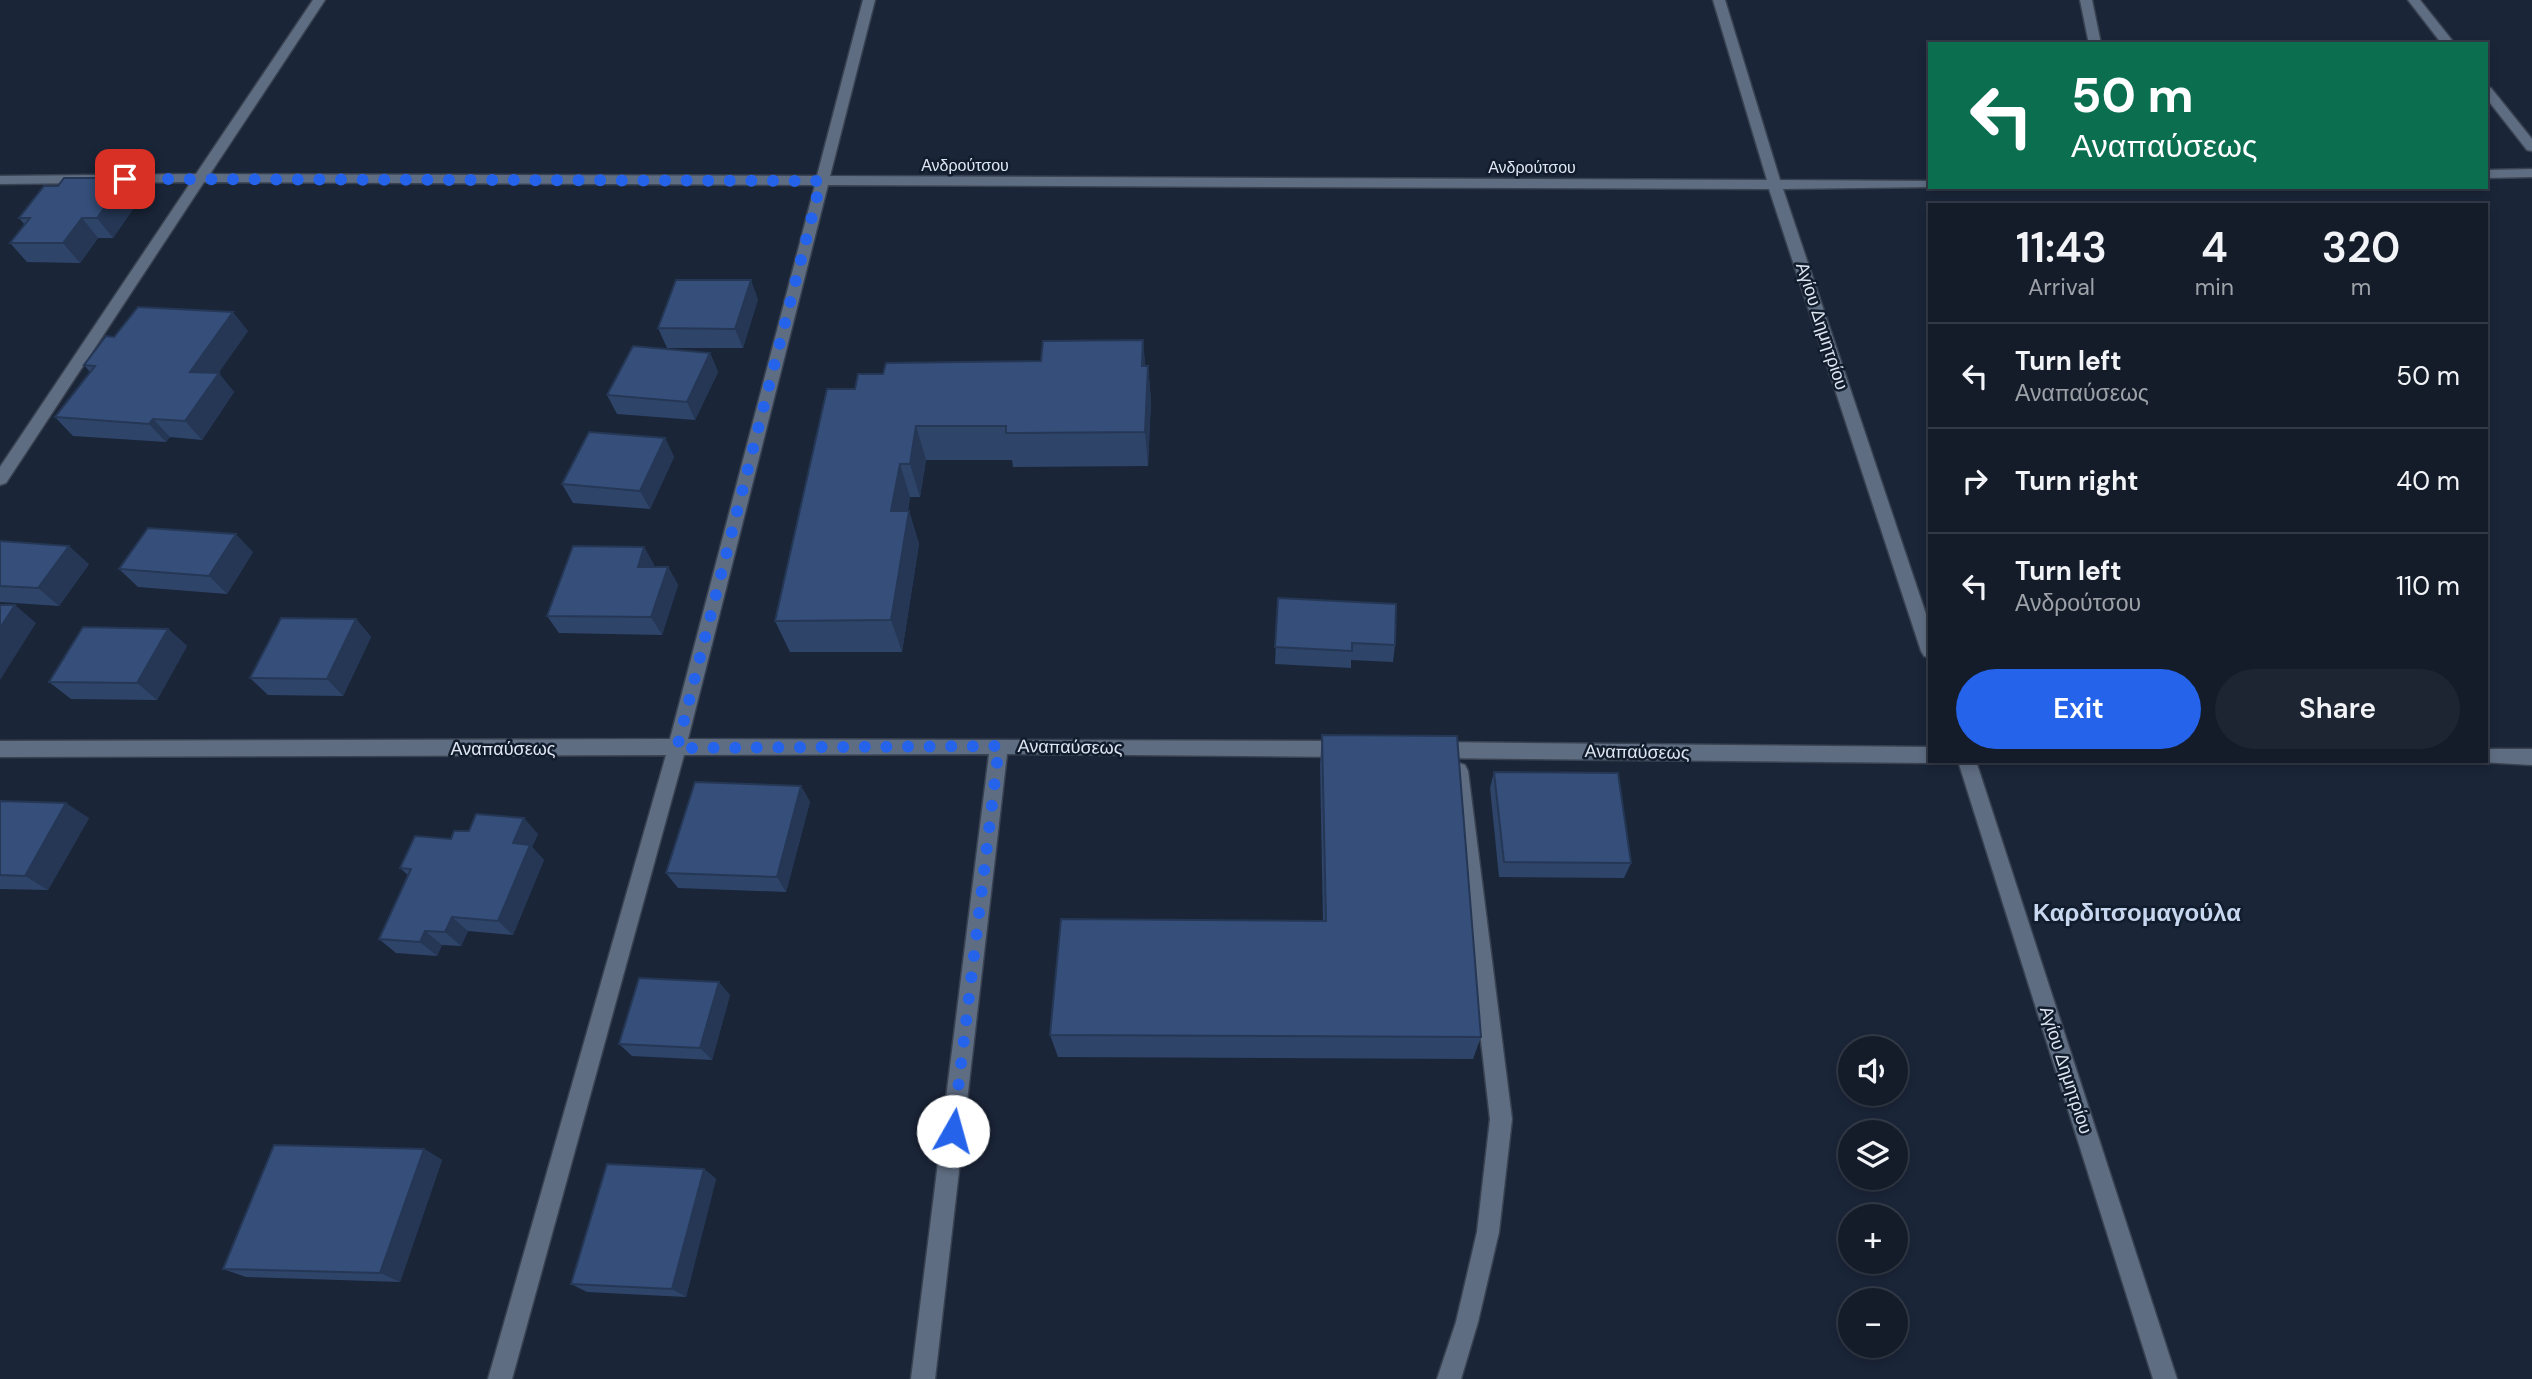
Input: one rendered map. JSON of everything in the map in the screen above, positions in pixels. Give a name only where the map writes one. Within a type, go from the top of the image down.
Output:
[{"type":"street","points":[[0,479],[319,0]]},
{"type":"street","points":[[500,1379],[677,748],[869,0]]},
{"type":"street","name":"Αγίου Δημητρίου","points":[[1719,0],[1775,186],[1928,645]]},
{"type":"street","points":[[2086,0],[2095,42]]},
{"type":"street","points":[[2414,0],[2447,42]]},
{"type":"street","points":[[2488,92],[2532,147]]},
{"type":"street","points":[[2488,174],[2532,173]]},
{"type":"street","name":"Ανδρούτσου","points":[[0,180],[200,178],[1928,185]]},
{"type":"street","points":[[923,1379],[999,746]]},
{"type":"street","name":"Αναπαύσεως","points":[[0,749],[999,746],[1359,750]]},
{"type":"street","name":"Αναπαύσεως","points":[[1415,750],[1928,755]]},
{"type":"street","points":[[1449,1379],[1467,1322],[1488,1232],[1501,1119],[1456,750]]},
{"type":"street","points":[[2488,757],[2532,757]]},
{"type":"street","name":"Αγίου Δημητρίου","points":[[1968,763],[2165,1379]]},
{"type":"building","points":[[64,178],[103,178],[97,186],[120,186],[97,218],[82,218],[63,243],[10,243],[30,218],[19,218],[44,186],[58,186]]},
{"type":"building","points":[[676,280],[751,280],[735,329],[658,328]]},
{"type":"building","points":[[138,307],[233,312],[190,372],[219,373],[185,421],[153,419],[149,424],[55,417],[95,366],[84,365],[106,336],[114,337]]},
{"type":"building","points":[[1143,340],[1142,366],[1148,366],[1145,432],[1006,433],[1006,426],[916,426],[910,464],[900,464],[891,511],[909,511],[891,620],[775,621],[827,389],[855,389],[858,374],[883,374],[886,363],[1041,361],[1043,341]]},
{"type":"building","points":[[633,346],[710,353],[687,402],[607,395]]},
{"type":"building","points":[[589,432],[665,438],[640,491],[562,484]]},
{"type":"building","points":[[148,528],[236,534],[209,576],[119,569]]},
{"type":"building","points":[[0,541],[69,546],[38,588],[0,586]]},
{"type":"building","points":[[573,546],[644,547],[638,567],[668,567],[651,617],[547,616]]},
{"type":"building","points":[[1278,598],[1396,604],[1395,645],[1352,643],[1352,651],[1275,647]]},
{"type":"building","points":[[0,605],[15,605],[0,628]]},
{"type":"building","points":[[281,618],[356,619],[327,679],[250,678]]},
{"type":"building","points":[[83,627],[168,629],[137,683],[49,682]]},
{"type":"building","points":[[1322,735],[1457,736],[1481,1037],[1050,1035],[1061,919],[1326,921]]},
{"type":"building","points":[[1494,772],[1618,773],[1631,863],[1504,862]]},
{"type":"building","points":[[695,782],[801,786],[777,877],[666,873]]},
{"type":"building","points":[[0,801],[66,803],[25,876],[0,875]]},
{"type":"building","points":[[476,814],[524,818],[513,843],[530,845],[498,921],[452,917],[445,932],[425,931],[420,942],[379,939],[411,869],[400,868],[415,836],[451,839],[454,831],[469,831]]},
{"type":"building","points":[[639,978],[719,982],[700,1048],[619,1044]]},
{"type":"building","points":[[274,1145],[424,1149],[380,1273],[223,1269]]},
{"type":"building","points":[[607,1164],[704,1169],[672,1289],[571,1284]]},
{"type":"district","name":"Καρδιτσομαγούλα","points":[[2137,913]]},
{"type":"route","points":[[125,179],[821,181],[677,748],[999,746],[953,1131]]}]
